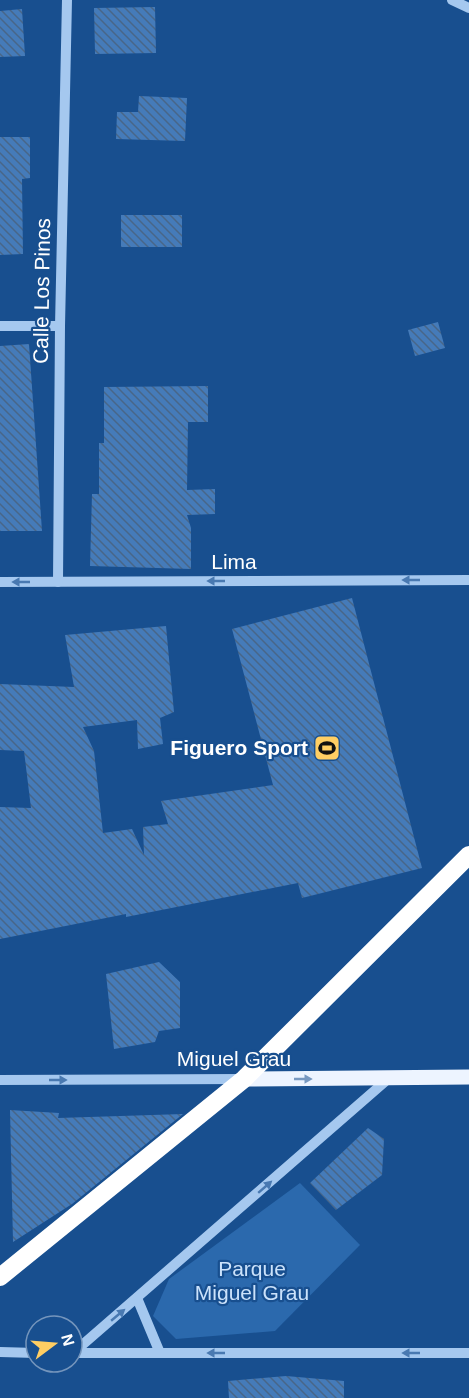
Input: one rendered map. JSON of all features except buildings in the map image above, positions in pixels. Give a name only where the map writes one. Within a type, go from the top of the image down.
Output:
[{"type":"highway","points":[[0,1277],[244,1079],[469,855]]},
{"type":"main road","name":"Miguel Grau","points":[[244,1079],[469,1077]]},
{"type":"street","name":"Calle Los Pinos","points":[[58,582],[60,326],[68,0]]},
{"type":"street","points":[[452,0],[469,8]]},
{"type":"street","points":[[0,326],[60,326]]},
{"type":"street","name":"Lima","points":[[0,582],[469,580]]},
{"type":"street","name":"Miguel Grau","points":[[0,1080],[244,1079]]},
{"type":"street","points":[[84,1344],[388,1079]]},
{"type":"street","points":[[137,1298],[160,1353]]},
{"type":"street","points":[[0,1352],[24,1353]]},
{"type":"street","points":[[84,1353],[469,1353]]},
{"type":"green space","name":"Parque Miguel Grau","points":[[300,1183],[360,1245],[275,1331],[176,1339],[153,1316],[169,1279]]},
{"type":"place","name":"Figuero Sport","points":[[327,748]]}]
